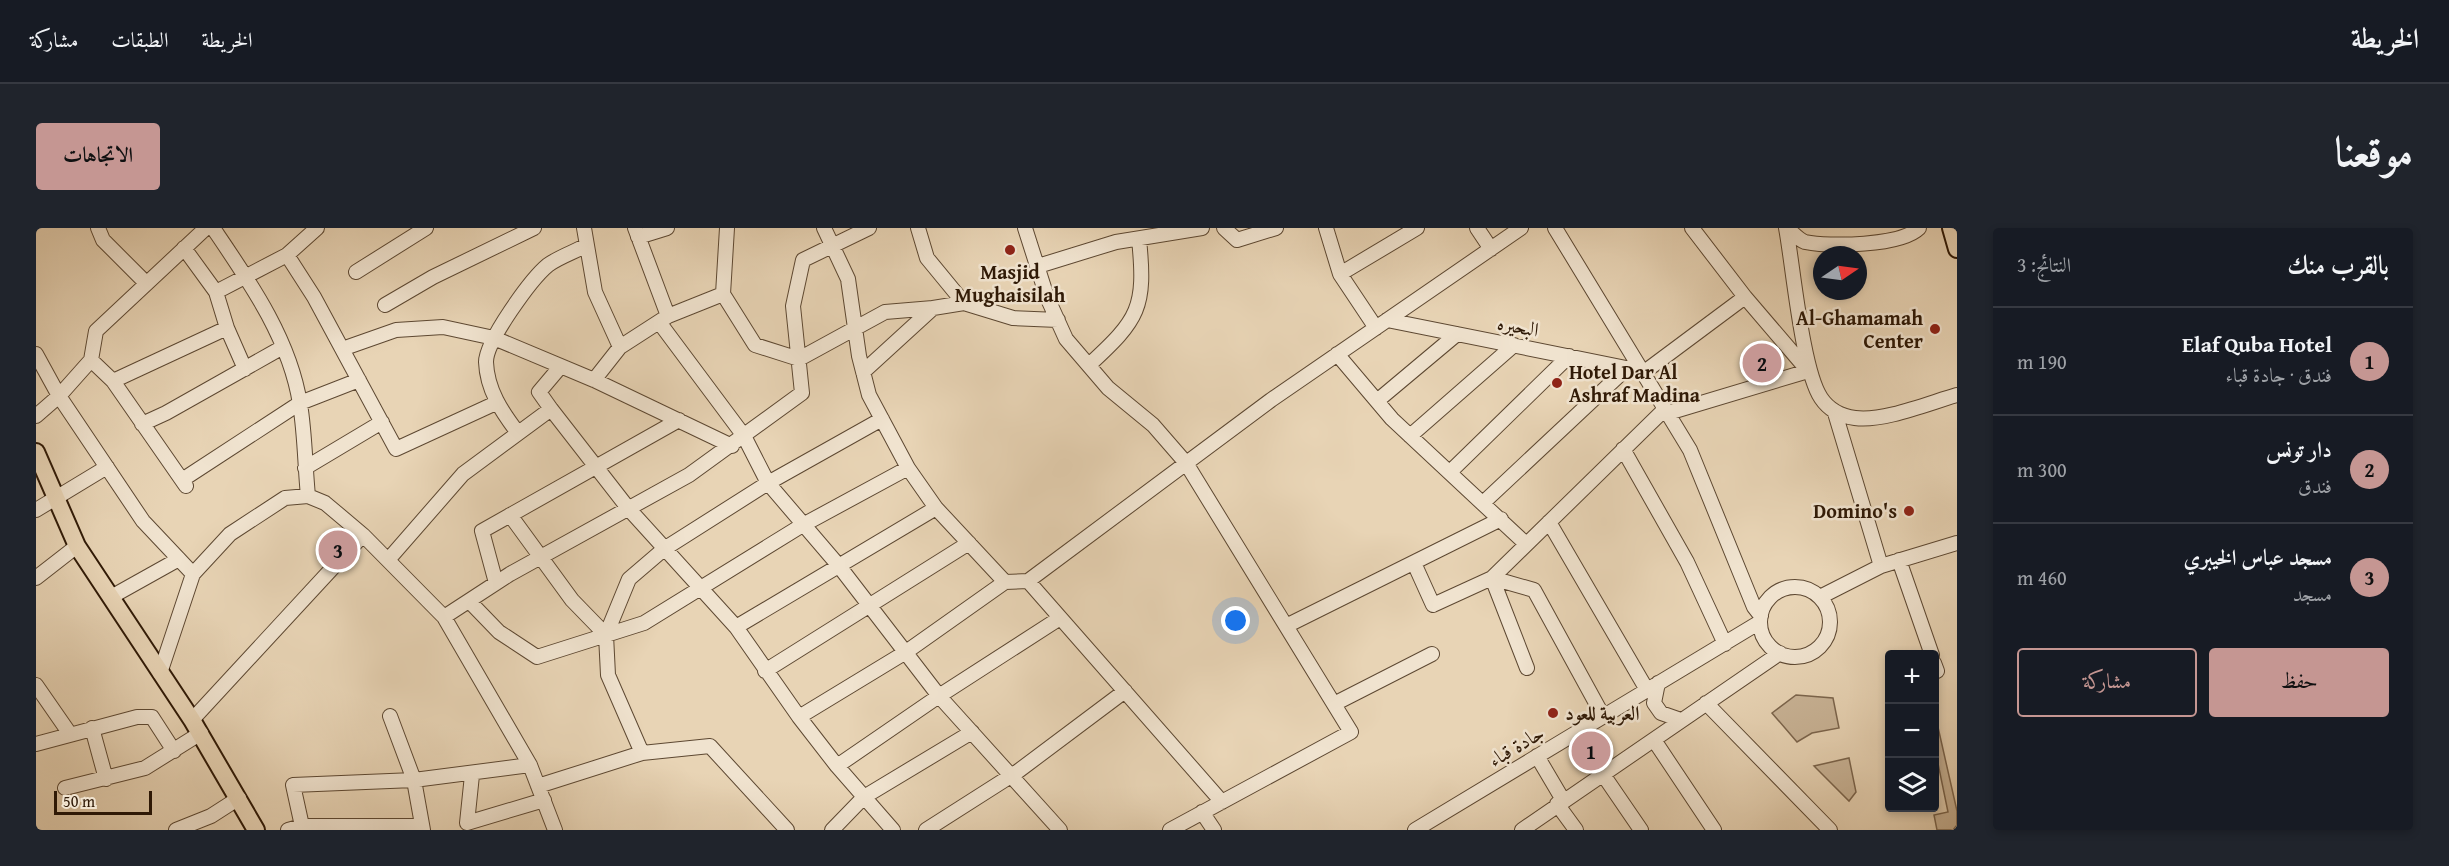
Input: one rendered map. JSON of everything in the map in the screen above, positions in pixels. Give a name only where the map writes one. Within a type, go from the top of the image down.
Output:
[{"type":"main road","points":[[1951,228],[1957,249]]},
{"type":"main road","points":[[36,452],[77,546],[196,727],[256,830]]},
{"type":"street","points":[[98,228],[103,240],[147,283]]},
{"type":"street","points":[[36,416],[59,396],[91,360],[96,331],[206,228]]},
{"type":"street","points":[[213,228],[247,278],[284,347],[300,403],[308,496]]},
{"type":"street","points":[[216,292],[247,278],[287,255],[317,228]]},
{"type":"street","points":[[356,272],[426,228]]},
{"type":"street","points":[[385,305],[433,277],[534,228]]},
{"type":"street","points":[[584,228],[585,246],[595,292],[620,347]]},
{"type":"street","points":[[667,228],[637,233],[663,319],[744,436],[768,483],[839,566],[939,696],[1013,775],[1054,828]]},
{"type":"street","points":[[727,228],[723,294],[755,345],[800,359],[855,331],[885,312],[964,303],[1013,318],[1058,321]]},
{"type":"street","points":[[824,228],[834,245],[848,279],[855,331],[869,395],[908,468],[936,508],[1005,582]]},
{"type":"street","points":[[444,617],[540,557],[689,475],[802,393],[793,306],[803,260],[869,228]]},
{"type":"street","points":[[918,228],[927,258],[964,303]]},
{"type":"street","points":[[1025,228],[1066,339],[1108,388],[1153,425],[1186,463],[1351,732],[1170,830]]},
{"type":"street","points":[[1038,266],[1106,244],[1202,228]]},
{"type":"street","points":[[1224,228],[1238,240],[1276,228]]},
{"type":"street","points":[[1326,228],[1340,274],[1381,324]]},
{"type":"street","points":[[1340,274],[1417,228]]},
{"type":"street","points":[[1477,228],[1491,249]]},
{"type":"street","points":[[799,717],[906,652],[1005,582],[1028,581],[1337,354],[1521,228]]},
{"type":"street","points":[[1555,228],[1690,450],[1760,619],[1766,641],[1780,653],[1801,656],[1820,646],[1826,638],[1829,616],[1820,597],[1799,587],[1787,588],[1767,600],[1760,619]]},
{"type":"street","points":[[1692,228],[1745,297],[1809,373],[1821,397],[1835,413],[1881,566]]},
{"type":"street","points":[[1787,228],[1809,373]]},
{"type":"street","points":[[1787,228],[1802,242],[1823,244],[1888,241],[1915,232],[1919,228]]},
{"type":"street","points":[[1089,365],[1123,334],[1139,308],[1143,278],[1139,239]]},
{"type":"street","points":[[518,433],[496,403],[486,361],[494,338],[520,296],[549,265],[585,246]]},
{"type":"street","points":[[184,248],[216,292],[227,328],[244,369]]},
{"type":"street","points":[[287,255],[342,349],[396,449],[496,403]]},
{"type":"street","points":[[594,380],[620,347],[663,319],[723,294]]},
{"type":"street","points":[[1642,372],[1745,297]]},
{"type":"street","points":[[863,372],[933,308]]},
{"type":"street","name":"البحيره","points":[[1381,324],[1457,334],[1642,372]]},
{"type":"street","points":[[342,349],[396,330],[443,327],[494,338],[594,380],[732,446]]},
{"type":"street","points":[[113,381],[227,328]]},
{"type":"street","points":[[1377,401],[1457,334]]},
{"type":"street","points":[[1410,436],[1514,345]]},
{"type":"street","points":[[142,424],[284,347]]},
{"type":"street","points":[[36,354],[59,396],[143,521],[194,574]]},
{"type":"street","points":[[1337,354],[1410,436],[1484,502],[1526,544]]},
{"type":"street","points":[[1450,472],[1569,356]]},
{"type":"street","points":[[91,360],[113,381],[184,483],[300,403],[359,380]]},
{"type":"street","points":[[561,366],[539,392],[551,409],[628,508],[736,627],[799,717],[837,766],[893,830]]},
{"type":"street","points":[[1484,502],[1627,368]]},
{"type":"street","points":[[1414,563],[1433,605],[1492,578],[1623,449],[1666,411],[1809,373]]},
{"type":"street","points":[[1835,413],[1857,418],[1880,416],[1957,395]]},
{"type":"street","points":[[388,560],[463,474],[551,409]]},
{"type":"street","points":[[642,753],[608,675],[606,636],[629,579],[664,549],[768,483],[882,419]]},
{"type":"street","points":[[496,583],[482,531],[679,420]]},
{"type":"street","points":[[305,468],[382,422]]},
{"type":"street","points":[[1623,449],[1687,562],[1725,644]]},
{"type":"street","points":[[36,510],[107,467]]},
{"type":"street","points":[[469,601],[499,632],[537,657],[644,623],[802,525],[908,468]]},
{"type":"street","points":[[160,673],[194,574],[230,534],[285,498],[308,496],[325,503],[363,534],[444,617],[530,765],[555,830]]},
{"type":"street","points":[[736,627],[936,508]]},
{"type":"street","points":[[510,515],[572,600],[606,636]]},
{"type":"street","points":[[1286,626],[1501,519]]},
{"type":"street","points":[[1549,522],[1653,686],[1654,703],[1660,713],[1681,720]]},
{"type":"street","points":[[65,788],[145,768],[174,751],[363,534]]},
{"type":"street","points":[[765,671],[969,543]]},
{"type":"street","points":[[1820,597],[1881,566],[1957,543]]},
{"type":"street","points":[[36,578],[77,546]]},
{"type":"street","points":[[111,597],[179,559]]},
{"type":"street","points":[[1899,560],[1931,650]]},
{"type":"street","points":[[1492,578],[1527,668]]},
{"type":"street","points":[[1492,578],[1534,590],[1604,716]]},
{"type":"street","points":[[1028,581],[1222,802]]},
{"type":"street","points":[[837,766],[939,696],[1060,618]]},
{"type":"street","name":"جادة قباء","points":[[1415,830],[1725,644],[1760,619]]},
{"type":"street","points":[[1521,830],[1780,653]]},
{"type":"street","points":[[1334,704],[1431,654]]},
{"type":"street","points":[[36,685],[70,734]]},
{"type":"street","points":[[926,830],[1013,775],[1125,691]]},
{"type":"street","points":[[1706,703],[1830,830]]},
{"type":"street","points":[[390,716],[414,780],[422,828],[295,828],[293,785],[414,780],[472,775],[530,765]]},
{"type":"street","points":[[36,744],[137,717],[152,717],[174,751]]},
{"type":"street","points":[[92,728],[106,779]]},
{"type":"street","points":[[832,830],[864,797],[972,732]]},
{"type":"street","points":[[1654,740],[1714,830]]},
{"type":"street","points":[[538,786],[642,753],[710,746],[787,830]]},
{"type":"street","points":[[1537,756],[1576,830]]},
{"type":"street","points":[[1602,773],[1641,830]]},
{"type":"street","points":[[472,775],[467,824],[544,800]]},
{"type":"street","points":[[176,830],[211,816],[239,798]]},
{"type":"street","points":[[1202,812],[1214,830]]},
{"type":"shaded area","points":[[1796,695],[1833,698],[1839,728],[1812,733],[1797,742],[1772,713]]},
{"type":"shaded area","points":[[1939,732],[1957,811],[1957,825],[1953,830],[1937,830],[1934,815],[1948,812],[1939,768]]},
{"type":"shaded area","points":[[1849,758],[1856,792],[1849,801],[1814,766]]},
{"type":"place","name":"Masjid Mughaisilah","points":[[1010,250]]},
{"type":"place","name":"Al-Ghamamah Center","points":[[1935,329]]},
{"type":"place","name":"دار تونس","points":[[1762,363]]},
{"type":"place","name":"Hotel Dar Al Ashraf Madina","points":[[1557,383]]},
{"type":"place","name":"Domino's","points":[[1909,511]]},
{"type":"place","name":"مسجد عباس الخيبري","points":[[338,550]]},
{"type":"place","name":"العربية للعود","points":[[1553,713]]},
{"type":"place","name":"Elaf Quba Hotel","points":[[1591,751]]}]
